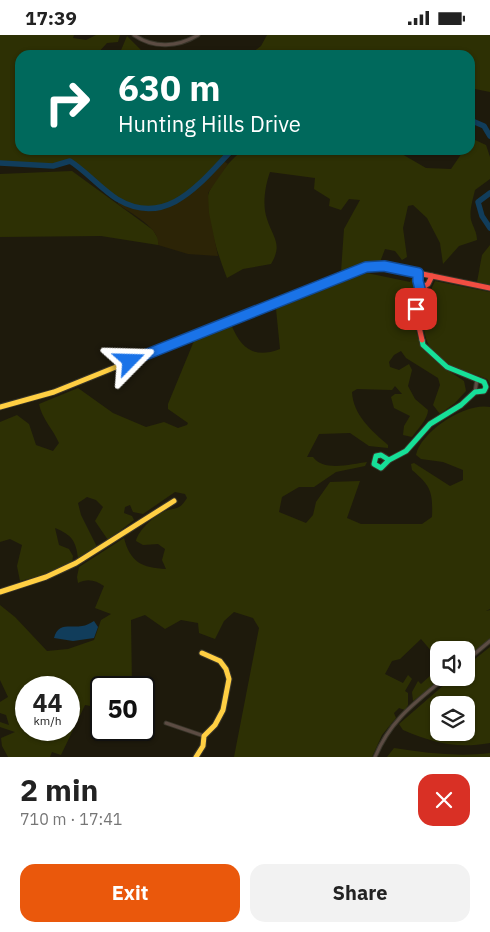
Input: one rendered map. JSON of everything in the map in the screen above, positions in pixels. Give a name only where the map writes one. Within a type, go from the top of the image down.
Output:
[{"type":"street","points":[[134,35],[148,42],[169,45],[188,41],[198,35]]},
{"type":"street","points":[[0,407],[54,392],[360,268],[384,266],[490,288]]},
{"type":"street","points":[[389,460],[406,451],[430,424],[461,405],[475,392],[484,391],[486,387],[484,382],[447,367],[423,345],[416,309],[420,289],[418,273]]},
{"type":"street","points":[[420,289],[428,284],[432,275]]},
{"type":"street","points":[[475,392],[477,379]]},
{"type":"street","points":[[0,592],[46,577],[76,563],[174,501]]},
{"type":"street","points":[[475,654],[490,641]]},
{"type":"street","points":[[196,757],[203,746],[204,736],[212,728],[222,712],[229,679],[226,669],[220,661],[202,653]]},
{"type":"street","points":[[375,757],[383,737],[392,725],[436,686]]},
{"type":"street","points":[[166,723],[204,736]]},
{"type":"green space","points":[[0,35],[74,35],[73,38],[86,40],[96,35],[120,35],[118,42],[107,43],[101,50],[15,50],[15,155],[227,155],[208,175],[182,197],[167,205],[152,208],[135,207],[117,199],[70,161],[53,166],[0,163]]},
{"type":"green space","points":[[267,35],[490,35],[490,92],[475,89],[475,50],[256,50],[261,46]]},
{"type":"green space","points":[[127,36],[141,50],[121,50]]},
{"type":"green space","points":[[475,140],[486,145],[490,157],[490,179],[475,190],[471,209],[471,220],[477,240],[459,246],[443,264],[440,243],[427,218],[413,205],[408,206],[403,228],[407,257],[402,260],[395,251],[385,249],[380,262],[341,272],[344,229],[360,200],[349,199],[341,210],[329,206],[330,199],[314,189],[315,178],[270,172],[264,202],[267,219],[277,246],[275,257],[271,264],[243,269],[227,278],[213,235],[207,200],[209,192],[219,175],[237,155],[404,155],[426,168],[451,169],[461,155],[475,155]]},
{"type":"green space","points":[[72,171],[153,230],[159,240],[158,245],[101,236],[0,237],[0,174]]},
{"type":"green space","points":[[490,245],[490,285],[477,282],[482,255]]},
{"type":"green space","points":[[367,273],[410,282],[413,276],[412,303],[416,331],[420,342],[432,358],[464,381],[466,391],[455,403],[440,414],[433,405],[440,385],[438,378],[406,358],[401,351],[394,355],[389,362],[390,367],[399,370],[409,364],[412,370],[408,386],[415,399],[428,410],[422,424],[412,437],[403,435],[404,426],[410,416],[394,408],[391,397],[395,394],[402,394],[395,386],[392,390],[357,389],[352,392],[356,408],[364,422],[388,445],[388,448],[369,446],[350,433],[319,434],[307,457],[313,457],[318,462],[331,466],[367,462],[365,466],[336,472],[314,487],[299,487],[282,497],[279,512],[306,523],[313,515],[316,502],[330,482],[360,481],[347,518],[361,524],[422,524],[432,517],[431,495],[427,485],[412,470],[411,464],[414,463],[450,486],[463,480],[463,470],[443,462],[421,459],[416,455],[420,446],[435,428],[446,420],[469,409],[490,407],[490,609],[486,611],[490,610],[490,639],[475,652],[475,641],[430,641],[430,650],[421,639],[400,659],[392,661],[385,674],[403,683],[408,675],[412,679],[405,691],[408,693],[408,705],[405,710],[399,708],[394,713],[396,718],[382,735],[372,757],[234,757],[259,628],[253,618],[234,612],[224,621],[215,639],[199,633],[198,623],[181,620],[165,629],[145,615],[131,620],[132,676],[90,676],[90,706],[85,705],[80,715],[80,676],[15,676],[15,732],[0,727],[0,722],[9,725],[6,715],[0,713],[0,702],[8,697],[0,680],[0,605],[15,617],[47,651],[68,649],[94,640],[101,620],[111,614],[95,608],[104,586],[91,580],[78,583],[79,567],[124,538],[130,553],[138,562],[150,567],[166,569],[162,560],[165,549],[158,544],[143,545],[136,541],[137,537],[154,518],[179,507],[187,498],[185,494],[175,492],[143,514],[133,512],[130,505],[125,507],[124,513],[132,516],[134,520],[108,540],[95,521],[103,507],[96,500],[87,497],[78,503],[81,515],[97,547],[78,558],[72,539],[55,528],[59,545],[69,549],[73,556],[72,563],[47,575],[20,581],[17,566],[22,545],[10,539],[0,542],[0,422],[17,415],[29,424],[36,445],[53,451],[59,443],[39,404],[78,388],[113,413],[146,427],[164,422],[178,428],[187,425],[188,423],[168,409],[168,404],[196,336],[231,324],[239,340],[250,350],[263,353],[280,349],[276,309],[292,299]]},
{"type":"green space","points":[[435,281],[490,292],[490,384],[487,379],[460,370],[444,362],[429,345],[425,334],[424,313]]},
{"type":"green space","points":[[490,647],[490,743],[456,745],[435,741],[475,741],[475,696],[431,696],[443,686],[475,686],[475,659]]},
{"type":"green space","points":[[430,676],[430,686],[433,686],[413,701],[412,692],[418,681],[421,684]]},
{"type":"green space","points":[[430,697],[430,740],[403,730],[399,724]]},
{"type":"green space","points":[[15,732],[15,741],[68,741],[61,755],[52,752],[50,757],[8,757],[2,746],[1,738]]},
{"type":"green space","points":[[394,748],[442,754],[490,753],[490,757],[387,757]]},
{"type":"sand","points":[[222,160],[228,164],[208,193],[209,213],[218,256],[188,254],[158,245],[158,239],[150,227],[118,204],[118,200],[144,208],[156,208],[167,205],[178,200],[197,186]]},
{"type":"water","points":[[94,621],[98,627],[94,638],[73,641],[54,638],[61,628],[84,626]]},
{"type":"waterway","points":[[475,122],[484,126],[490,136]]},
{"type":"waterway","points":[[0,163],[53,166],[70,161],[117,199],[135,207],[152,208],[167,205],[182,198],[227,155]]},
{"type":"waterway","points":[[490,193],[478,202],[482,216],[490,228]]},
{"type":"traffic: fast","points":[[389,460],[381,455],[376,456],[374,464],[381,468],[389,460],[406,451],[430,424],[461,405],[475,392],[484,391],[486,387],[484,382],[447,367],[423,345],[422,340]]},
{"type":"traffic: slow","points":[[0,407],[54,392],[304,291]]},
{"type":"traffic: slow","points":[[0,592],[46,577],[76,563],[174,501]]},
{"type":"traffic: slow","points":[[196,757],[203,746],[204,736],[215,725],[223,710],[229,679],[226,669],[220,661],[202,653]]},
{"type":"traffic: jam","points":[[304,291],[366,266],[384,266],[490,288]]},
{"type":"traffic: jam","points":[[422,340],[415,309],[420,289],[428,284],[432,276]]},
{"type":"route","points":[[130,361],[354,270],[366,267],[384,266],[418,273],[420,289],[416,309]]}]
